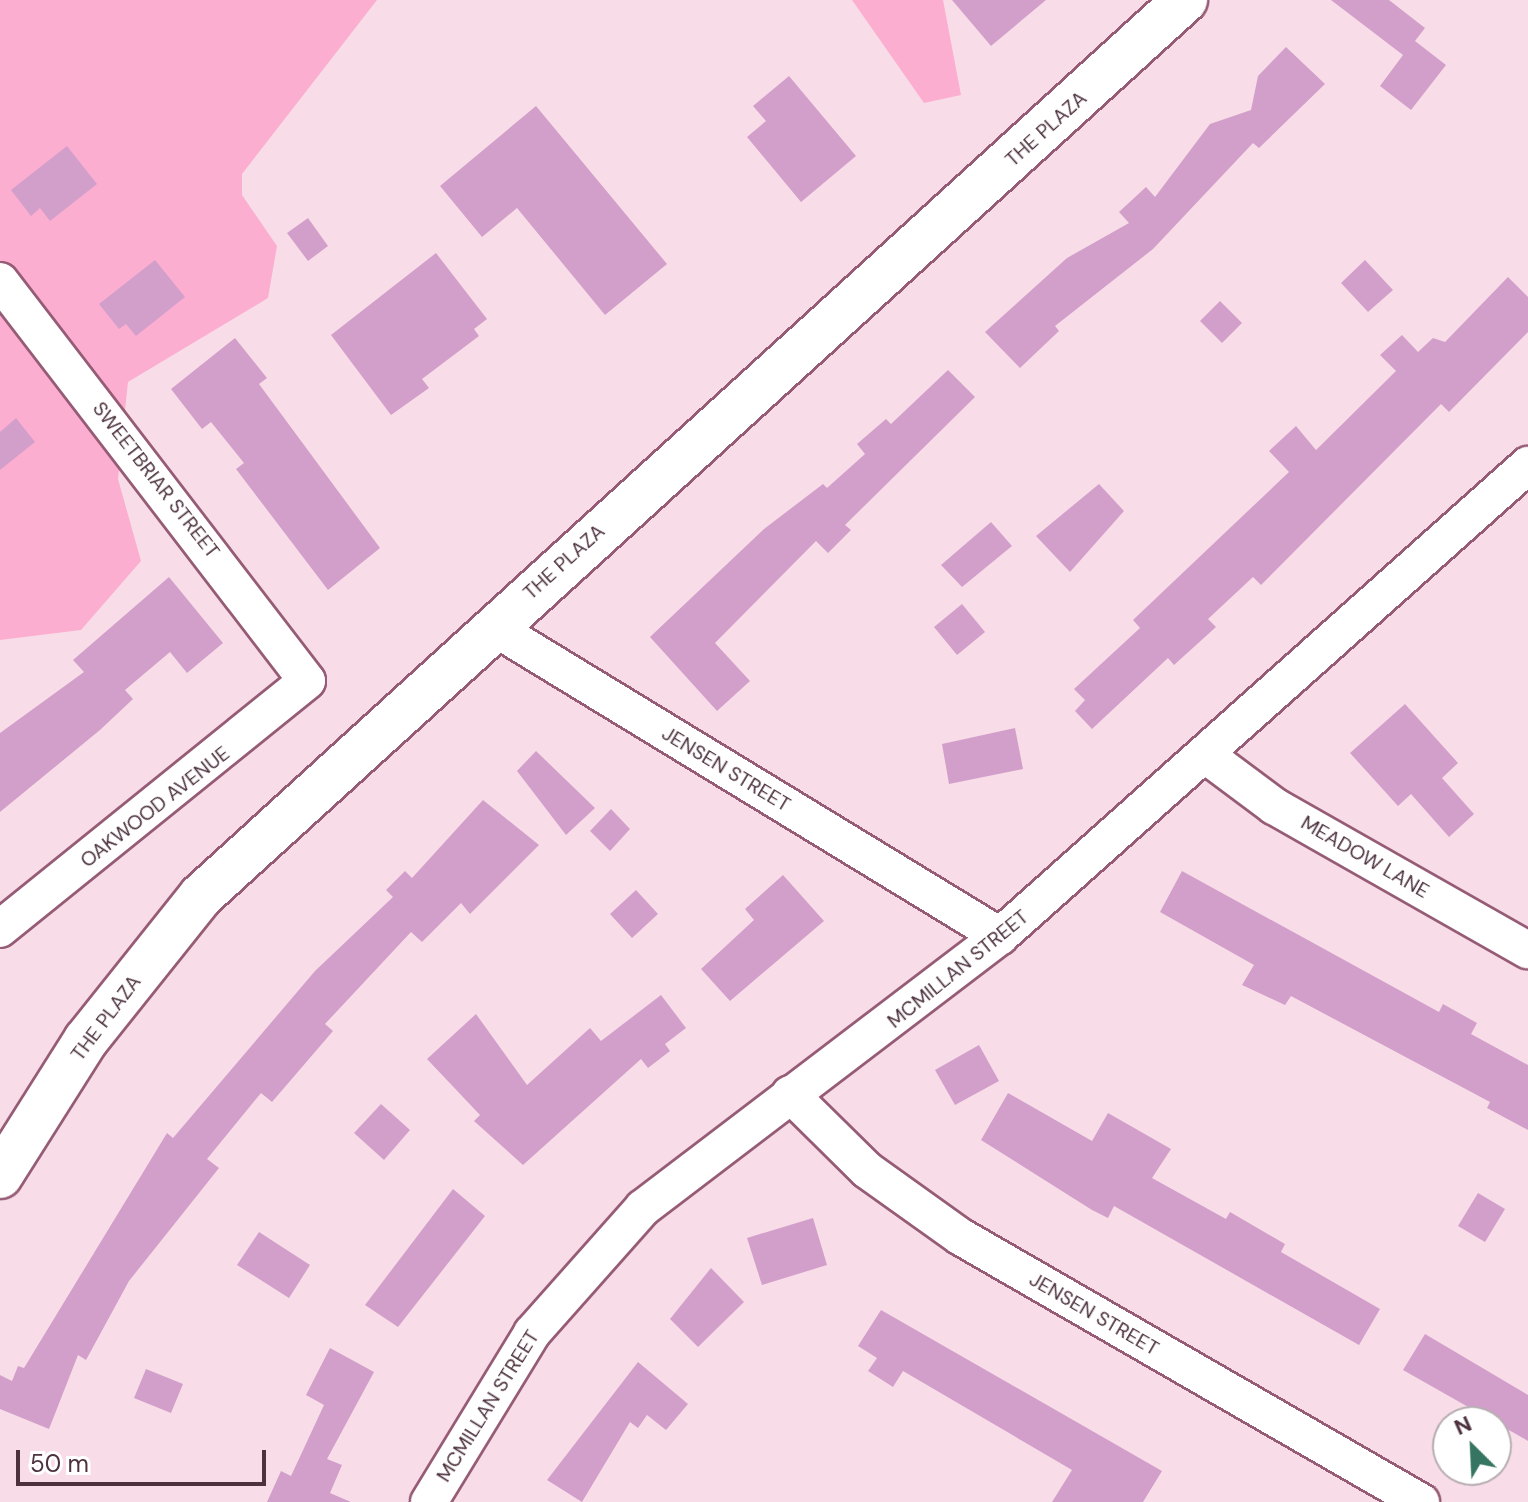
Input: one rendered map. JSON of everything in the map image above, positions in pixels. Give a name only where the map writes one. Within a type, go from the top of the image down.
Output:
[{"type":"main road","name":"THE PLAZA","points":[[0,1176],[86,1040],[201,896],[1185,0]]},
{"type":"street","name":"SWEETBRIAR STREET","points":[[0,281],[307,681]]},
{"type":"street","name":"MCMILLAN STREET","points":[[429,1502],[501,1377],[593,1259],[653,1200],[1000,936],[1207,756],[1528,465]]},
{"type":"street","name":"JENSEN STREET","points":[[493,627],[1000,936]]},
{"type":"street","name":"OAKWOOD AVENUE","points":[[0,929],[307,681]]},
{"type":"street","name":"MEADOW LANE","points":[[1207,756],[1274,806],[1528,950]]},
{"type":"street","name":"JENSEN STREET","points":[[790,1094],[867,1170],[961,1237],[1421,1502]]},
{"type":"shaded area","points":[[0,0],[377,0],[242,174],[242,195],[277,246],[268,298],[128,382],[118,479],[141,561],[81,630],[0,640]]},
{"type":"shaded area","points":[[852,0],[943,0],[961,95],[924,103]]},
{"type":"building","points":[[952,0],[1046,0],[991,46]]},
{"type":"building","points":[[1331,0],[1389,0],[1425,28],[1415,41],[1446,65],[1411,110],[1380,86],[1403,55]]},
{"type":"building","points":[[1286,47],[1325,84],[1259,148],[1253,143],[1153,249],[1055,326],[1059,331],[1020,368],[985,332],[1067,258],[1129,223],[1119,212],[1146,187],[1155,197],[1210,124],[1251,110],[1258,76]]},
{"type":"building","points":[[789,76],[856,156],[801,202],[747,137],[766,121],[753,106]]},
{"type":"building","points":[[536,106],[667,264],[605,315],[517,208],[482,237],[440,186]]},
{"type":"building","points":[[67,146],[97,184],[50,221],[40,208],[31,216],[11,190]]},
{"type":"building","points":[[308,218],[328,246],[308,261],[287,233]]},
{"type":"building","points":[[436,253],[487,319],[474,329],[479,336],[422,379],[429,388],[391,415],[331,335]]},
{"type":"building","points":[[155,260],[185,297],[136,336],[126,324],[119,329],[99,304]]},
{"type":"building","points":[[1365,260],[1393,290],[1368,312],[1341,283]]},
{"type":"building","points":[[1508,277],[1528,297],[1528,332],[1449,412],[1441,404],[1261,585],[1253,577],[1208,619],[1216,627],[1174,665],[1168,658],[1092,729],[1075,711],[1085,700],[1074,689],[1140,628],[1133,620],[1289,472],[1269,451],[1296,426],[1316,450],[1396,371],[1380,355],[1402,335],[1418,352],[1433,338],[1445,342]]},
{"type":"building","points":[[1220,301],[1242,323],[1222,343],[1200,321]]},
{"type":"building","points":[[235,338],[267,378],[259,384],[380,548],[328,590],[236,469],[244,463],[211,422],[202,429],[171,389]]},
{"type":"building","points":[[948,370],[975,397],[845,525],[851,530],[828,553],[816,541],[715,643],[750,681],[717,711],[650,637],[764,529],[823,484],[827,488],[865,454],[857,444],[886,419],[891,424]]},
{"type":"building","points":[[16,418],[35,442],[0,470],[0,432]]},
{"type":"building","points":[[1099,484],[1124,511],[1070,572],[1036,536]]},
{"type":"building","points":[[991,522],[1012,546],[962,587],[941,565]]},
{"type":"building","points":[[169,577],[223,643],[187,673],[170,652],[125,690],[133,699],[0,812],[0,733],[84,672],[73,660]]},
{"type":"building","points":[[962,604],[985,632],[957,655],[934,627]]},
{"type":"building","points":[[1405,704],[1458,763],[1442,778],[1474,814],[1449,837],[1411,794],[1398,806],[1350,753]]},
{"type":"building","points":[[1015,728],[1023,769],[949,784],[942,744]]},
{"type":"building","points":[[536,751],[595,808],[566,835],[517,771]]},
{"type":"building","points":[[483,800],[539,845],[470,914],[461,903],[422,942],[411,932],[325,1024],[333,1031],[272,1102],[261,1093],[207,1159],[219,1168],[129,1281],[86,1360],[78,1355],[49,1429],[0,1409],[0,1375],[12,1381],[18,1366],[24,1368],[167,1133],[173,1138],[315,971],[393,897],[386,890],[405,871],[412,878]]},
{"type":"building","points":[[611,809],[630,829],[610,851],[590,831]]},
{"type":"building","points":[[1182,871],[1439,1012],[1443,1004],[1477,1023],[1471,1034],[1528,1065],[1528,1130],[1487,1108],[1490,1102],[1291,996],[1285,1005],[1242,985],[1254,965],[1160,912]]},
{"type":"building","points":[[783,875],[824,921],[730,1001],[701,969],[754,920],[745,909]]},
{"type":"building","points":[[636,890],[658,914],[632,938],[610,914]]},
{"type":"building","points":[[661,995],[686,1028],[665,1044],[670,1051],[648,1068],[641,1059],[523,1165],[474,1121],[480,1115],[427,1059],[476,1014],[527,1085],[590,1028],[601,1041]]},
{"type":"building","points":[[979,1045],[999,1081],[955,1105],[935,1070]]},
{"type":"building","points":[[1008,1093],[1092,1141],[1108,1113],[1171,1149],[1152,1178],[1226,1219],[1230,1212],[1285,1244],[1281,1252],[1380,1309],[1359,1345],[1114,1206],[1108,1218],[1092,1210],[981,1140]]},
{"type":"building","points":[[381,1104],[410,1130],[384,1160],[354,1133]]},
{"type":"building","points":[[453,1189],[485,1216],[398,1327],[365,1305]]},
{"type":"building","points":[[1478,1193],[1505,1209],[1485,1242],[1458,1226]]},
{"type":"building","points":[[813,1218],[827,1265],[762,1285],[747,1238]]},
{"type":"building","points":[[259,1232],[310,1265],[289,1298],[237,1265]]},
{"type":"building","points":[[711,1268],[744,1302],[698,1347],[670,1319]]},
{"type":"building","points":[[881,1310],[1162,1471],[1143,1502],[1052,1502],[1072,1470],[903,1371],[893,1387],[868,1371],[877,1358],[858,1346]]},
{"type":"building","points":[[1425,1334],[1528,1395],[1528,1441],[1512,1432],[1512,1406],[1466,1406],[1403,1370]]},
{"type":"building","points":[[330,1348],[374,1372],[327,1459],[342,1465],[330,1493],[351,1502],[267,1502],[281,1471],[291,1476],[324,1405],[306,1395]]},
{"type":"building","points":[[638,1362],[688,1404],[666,1430],[647,1415],[638,1428],[630,1422],[582,1502],[547,1480]]},
{"type":"building","points":[[146,1369],[183,1384],[171,1413],[134,1398]]}]
